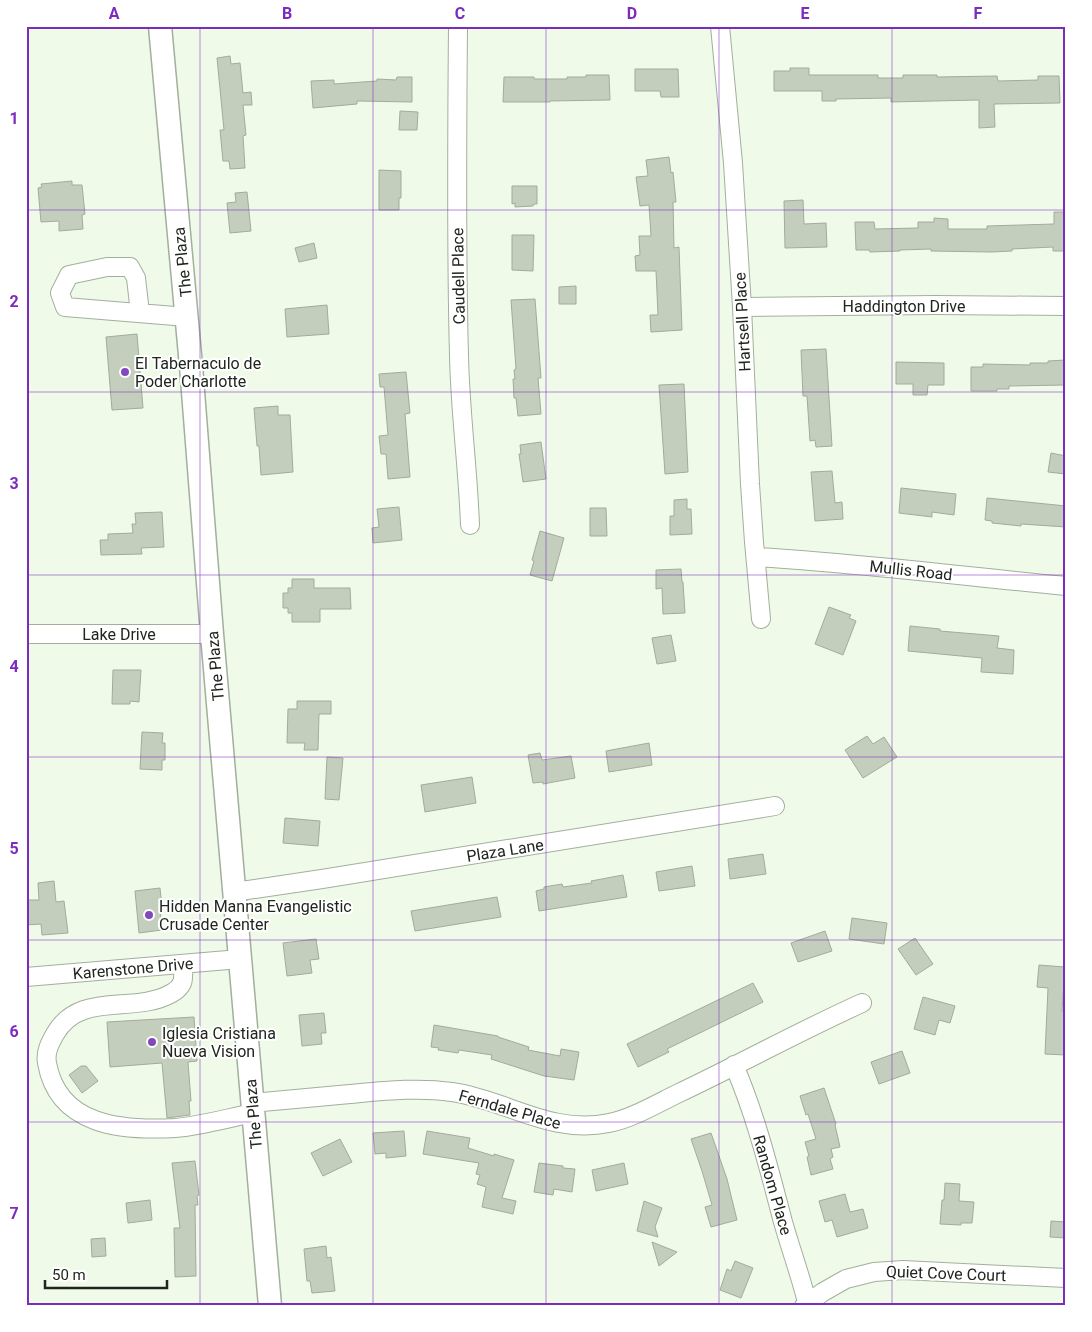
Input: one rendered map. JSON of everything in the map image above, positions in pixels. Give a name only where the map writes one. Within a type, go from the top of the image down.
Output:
[{"type":"main road","name":"The Plaza","points":[[160,26],[187,317],[212,634],[270,1306]]},
{"type":"street","name":"Caudell Place","points":[[458,26],[459,356],[470,525]]},
{"type":"street","name":"Hartsell Place","points":[[720,26],[733,163],[750,484],[761,619]]},
{"type":"street","points":[[140,313],[136,278],[130,267],[107,267],[70,275],[60,293],[65,308],[187,317]]},
{"type":"street","name":"Haddington Drive","points":[[742,307],[1066,306]]},
{"type":"street","name":"Mullis Road","points":[[756,557],[881,566],[1066,586]]},
{"type":"street","name":"Lake Drive","points":[[26,634],[212,634]]},
{"type":"street","name":"Plaza Lane","points":[[234,892],[775,806]]},
{"type":"street","name":"Karenstone Drive","points":[[26,976],[240,959]]},
{"type":"street","name":"Ferndale Place","points":[[183,964],[183,982],[177,990],[166,996],[151,1001],[81,1010],[68,1018],[57,1030],[48,1046],[46,1059],[49,1074],[56,1089],[71,1108],[89,1118],[112,1125],[141,1128],[176,1128],[253,1108],[382,1091],[428,1090],[472,1096],[547,1121],[588,1126],[624,1119],[694,1086],[815,1024],[862,1003]]},
{"type":"street","name":"Random Place","points":[[734,1065],[757,1124],[807,1305]]},
{"type":"street","name":"Quiet Cove Court","points":[[807,1305],[823,1292],[846,1279],[874,1272],[903,1270],[1066,1278]]},
{"type":"building","points":[[230,56],[231,64],[240,63],[243,93],[251,92],[252,105],[243,105],[246,135],[243,136],[245,168],[230,169],[229,161],[223,161],[220,130],[224,130],[217,58]]},
{"type":"building","points":[[790,68],[809,68],[809,75],[878,75],[878,78],[903,78],[903,75],[937,75],[937,77],[997,76],[998,81],[1038,80],[1038,76],[1059,76],[1060,103],[994,104],[995,127],[979,128],[979,100],[891,102],[891,98],[822,101],[822,91],[774,91],[774,71],[790,71]]},
{"type":"building","points":[[635,69],[678,69],[679,97],[661,97],[660,91],[635,91]]},
{"type":"building","points":[[586,75],[609,75],[610,100],[503,102],[504,77],[567,79],[567,77],[586,77]]},
{"type":"building","points":[[397,77],[412,77],[412,102],[357,101],[357,104],[313,108],[311,81],[334,80],[334,84],[377,81],[377,79],[396,80]]},
{"type":"building","points":[[400,111],[418,112],[417,130],[399,130]]},
{"type":"building","points":[[669,157],[671,173],[673,172],[676,202],[673,202],[674,248],[679,247],[682,330],[651,332],[650,315],[658,315],[656,271],[636,271],[635,256],[640,255],[639,236],[651,236],[649,205],[640,206],[636,177],[648,176],[646,160]]},
{"type":"building","points":[[379,170],[401,171],[399,210],[379,210]]},
{"type":"building","points":[[72,181],[72,185],[82,185],[85,214],[82,215],[83,229],[59,231],[59,221],[41,222],[38,188],[42,187],[41,184]]},
{"type":"building","points":[[512,186],[537,186],[537,204],[515,207],[515,203],[512,204]]},
{"type":"building","points":[[247,192],[251,231],[230,233],[227,203],[236,202],[235,193]]},
{"type":"building","points":[[803,200],[804,224],[826,223],[827,247],[785,248],[784,201]]},
{"type":"building","points":[[1054,212],[1066,212],[1066,251],[1053,251],[1053,247],[992,252],[931,251],[931,249],[870,252],[869,250],[856,250],[855,222],[874,222],[875,229],[918,228],[918,222],[934,222],[934,218],[948,219],[948,229],[987,229],[987,226],[1054,224]]},
{"type":"building","points":[[512,235],[534,235],[533,271],[512,270]]},
{"type":"building","points":[[314,243],[317,258],[299,262],[295,248]]},
{"type":"building","points":[[576,286],[576,304],[559,304],[559,287]]},
{"type":"building","points":[[535,299],[541,378],[538,378],[541,414],[518,416],[516,398],[514,398],[513,379],[515,379],[514,370],[516,369],[511,300]]},
{"type":"building","points":[[327,305],[329,334],[287,337],[285,309]]},
{"type":"building","name":"El Tabernaculo de Poder Charlotte","points":[[137,334],[143,408],[112,410],[106,337]]},
{"type":"building","points":[[826,349],[832,446],[816,447],[815,440],[810,441],[807,396],[803,396],[801,350]]},
{"type":"building","points":[[1066,360],[1066,385],[1009,386],[1009,389],[997,389],[997,391],[971,391],[971,367],[983,367],[983,364],[1030,365],[1030,363]]},
{"type":"building","points":[[896,362],[944,363],[944,385],[928,385],[927,395],[913,395],[913,384],[896,384]]},
{"type":"building","points":[[406,372],[410,413],[405,414],[410,477],[388,479],[386,454],[381,454],[379,436],[388,435],[384,387],[380,387],[379,374]]},
{"type":"building","points":[[684,384],[688,472],[665,474],[659,385]]},
{"type":"building","points":[[278,406],[278,415],[290,415],[293,472],[261,475],[254,408]]},
{"type":"building","points":[[541,442],[546,479],[523,482],[519,454],[521,454],[520,445]]},
{"type":"building","points":[[1051,453],[1066,456],[1066,474],[1048,472]]},
{"type":"building","points":[[832,471],[835,503],[842,502],[843,519],[815,521],[811,472]]},
{"type":"building","points":[[901,488],[956,494],[954,515],[932,512],[932,517],[899,513]]},
{"type":"building","points":[[987,498],[1066,506],[1066,527],[992,523],[992,521],[985,520]]},
{"type":"building","points":[[687,499],[687,509],[691,509],[692,534],[670,535],[670,516],[674,516],[674,500]]},
{"type":"building","points":[[399,507],[402,540],[373,543],[372,528],[379,527],[377,509]]},
{"type":"building","points":[[590,508],[606,508],[607,536],[590,536]]},
{"type":"building","points":[[162,512],[164,547],[141,548],[142,554],[101,555],[100,540],[108,540],[108,534],[133,533],[132,524],[136,524],[135,513]]},
{"type":"building","points":[[540,531],[564,538],[552,581],[530,575]]},
{"type":"building","points":[[681,569],[685,613],[663,614],[662,588],[656,589],[656,570]]},
{"type":"building","points":[[292,579],[314,579],[314,588],[350,588],[351,609],[320,609],[320,622],[292,622],[292,613],[288,613],[288,608],[283,608],[283,593],[288,593],[288,588],[292,588]]},
{"type":"building","points":[[829,607],[851,615],[849,618],[856,621],[843,655],[815,644]]},
{"type":"building","points":[[910,626],[940,629],[940,631],[999,636],[997,648],[1014,650],[1013,674],[981,672],[982,658],[908,651]]},
{"type":"building","points":[[671,635],[676,661],[657,664],[652,638]]},
{"type":"building","points":[[113,670],[141,670],[139,702],[130,701],[130,704],[112,704]]},
{"type":"building","points":[[297,701],[331,701],[331,714],[319,714],[318,750],[304,750],[305,743],[287,743],[288,709],[297,709]]},
{"type":"building","points":[[142,732],[163,733],[162,743],[165,743],[165,760],[162,760],[162,770],[140,769]]},
{"type":"building","points":[[867,736],[873,744],[884,737],[897,757],[863,778],[845,750]]},
{"type":"building","points":[[649,743],[652,765],[609,772],[606,751]]},
{"type":"building","points":[[540,753],[542,760],[571,756],[575,778],[543,784],[543,782],[533,783],[528,755]]},
{"type":"building","points":[[327,757],[343,758],[339,800],[325,799]]},
{"type":"building","points":[[472,777],[476,803],[425,812],[421,785]]},
{"type":"building","points":[[285,818],[320,821],[318,846],[283,843]]},
{"type":"building","points":[[763,854],[766,874],[730,879],[728,859]]},
{"type":"building","points":[[692,866],[695,886],[659,891],[656,872]]},
{"type":"building","points":[[623,875],[627,897],[539,911],[536,891],[544,889],[544,887],[562,884],[563,887],[592,883],[591,881]]},
{"type":"building","points":[[54,881],[56,902],[64,901],[68,933],[42,935],[41,924],[26,925],[26,900],[39,900],[38,883]]},
{"type":"building","name":"Hidden Manna Evangelistic Crusade Center","points":[[160,888],[162,930],[139,933],[135,891]]},
{"type":"building","points":[[497,897],[501,917],[415,931],[411,911]]},
{"type":"building","points":[[852,918],[887,923],[884,944],[849,939]]},
{"type":"building","points":[[825,931],[832,951],[798,962],[791,943]]},
{"type":"building","points":[[915,938],[933,964],[916,975],[898,949]]},
{"type":"building","points":[[316,939],[319,959],[310,960],[312,973],[287,976],[283,943]]},
{"type":"building","points":[[1039,965],[1065,967],[1062,1011],[1066,1011],[1066,1055],[1045,1054],[1048,988],[1037,987]]},
{"type":"building","points":[[753,983],[763,1002],[667,1049],[669,1052],[638,1067],[627,1044]]},
{"type":"building","points":[[923,997],[955,1006],[950,1023],[939,1020],[935,1035],[914,1029]]},
{"type":"building","points":[[324,1013],[326,1033],[321,1033],[322,1044],[302,1046],[299,1015]]},
{"type":"building","name":"Iglesia Cristiana Nueva Vision","points":[[194,1017],[197,1061],[188,1062],[191,1101],[189,1101],[190,1115],[167,1118],[162,1063],[110,1067],[107,1022]]},
{"type":"building","points":[[434,1025],[498,1036],[529,1047],[528,1050],[560,1056],[561,1049],[579,1052],[574,1080],[544,1076],[491,1059],[492,1055],[459,1050],[458,1053],[438,1050],[439,1048],[431,1047]]},
{"type":"building","points":[[902,1051],[910,1073],[879,1084],[871,1062]]},
{"type":"building","points":[[81,1066],[86,1066],[98,1081],[82,1093],[69,1075]]},
{"type":"building","points":[[824,1088],[836,1124],[840,1147],[831,1149],[833,1157],[830,1159],[833,1169],[811,1175],[805,1142],[816,1139],[800,1096]]},
{"type":"building","points":[[404,1131],[406,1156],[386,1158],[386,1153],[375,1154],[373,1133]]},
{"type":"building","points":[[427,1131],[470,1138],[468,1148],[514,1160],[502,1198],[516,1201],[513,1214],[482,1207],[486,1187],[477,1184],[480,1175],[476,1174],[479,1163],[423,1154]]},
{"type":"building","points":[[711,1133],[727,1179],[737,1220],[711,1227],[705,1207],[712,1205],[691,1139]]},
{"type":"building","points":[[340,1139],[352,1162],[323,1176],[311,1153]]},
{"type":"building","points":[[195,1161],[199,1195],[197,1196],[198,1205],[195,1205],[196,1276],[175,1277],[174,1228],[180,1228],[172,1163]]},
{"type":"building","points":[[539,1163],[575,1169],[572,1192],[554,1189],[553,1195],[534,1192]]},
{"type":"building","points":[[624,1163],[628,1184],[596,1191],[592,1170]]},
{"type":"building","points":[[945,1183],[960,1184],[959,1201],[974,1202],[972,1223],[961,1223],[961,1225],[940,1224]]},
{"type":"building","points":[[845,1194],[850,1212],[863,1209],[868,1228],[837,1237],[832,1220],[825,1222],[819,1201]]},
{"type":"building","points":[[150,1200],[152,1220],[128,1223],[126,1203]]},
{"type":"building","points":[[644,1201],[662,1208],[655,1227],[658,1237],[637,1231]]},
{"type":"building","points":[[1051,1221],[1066,1222],[1066,1238],[1050,1237]]},
{"type":"building","points":[[105,1238],[106,1256],[92,1257],[91,1239]]},
{"type":"building","points":[[652,1242],[677,1252],[659,1266]]},
{"type":"building","points":[[326,1246],[327,1258],[331,1257],[335,1291],[312,1293],[310,1281],[307,1281],[304,1249]]},
{"type":"building","points":[[735,1261],[753,1268],[741,1298],[720,1290],[727,1269],[731,1271]]},
{"type":"place","name":"El Tabernaculo de Poder Charlotte","points":[[125,372]]},
{"type":"place","name":"Hidden Manna Evangelistic Crusade Center","points":[[149,915]]},
{"type":"place","name":"Iglesia Cristiana Nueva Vision","points":[[152,1042]]}]
